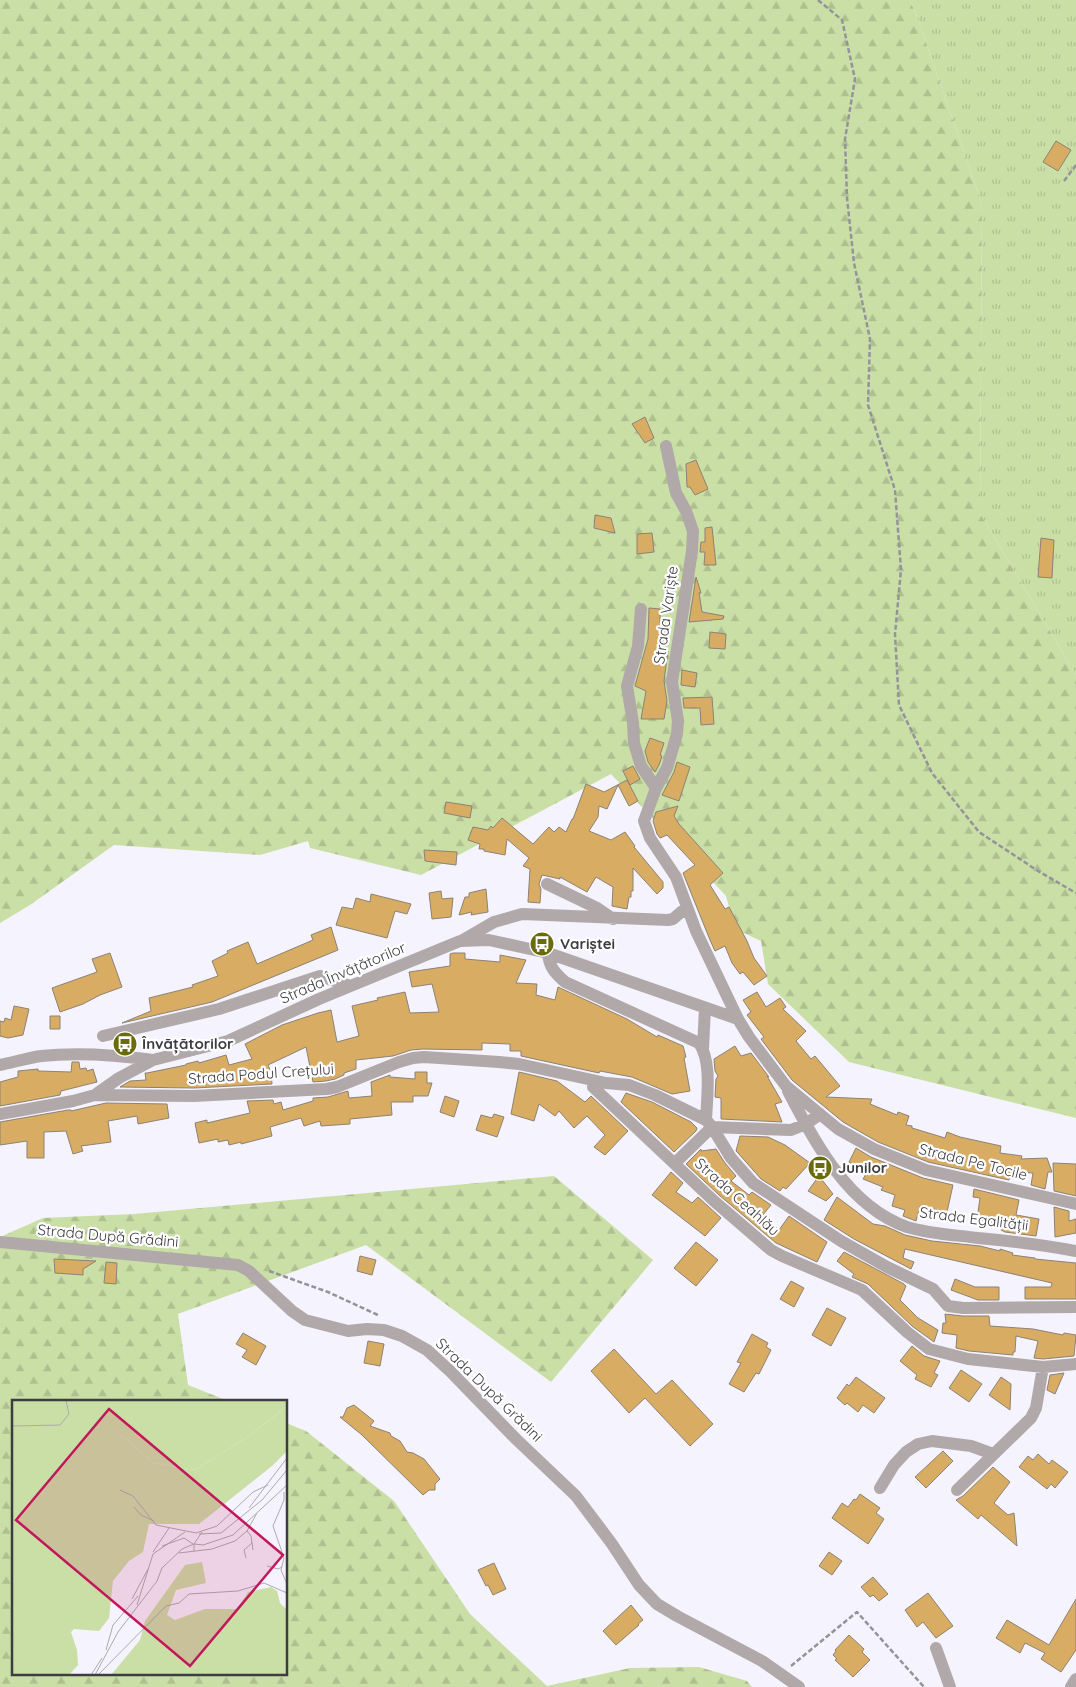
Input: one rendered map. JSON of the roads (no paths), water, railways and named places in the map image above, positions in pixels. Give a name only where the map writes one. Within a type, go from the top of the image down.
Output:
[{"type":"street","name":"Strada Variște","points":[[666,446],[676,493],[693,530],[692,551],[672,682],[678,720],[677,734],[667,768],[656,788],[644,821],[646,830],[672,869],[696,931],[738,1019]]},
{"type":"street","name":"Strada Variște","points":[[641,609],[638,646],[627,686],[634,743],[641,766],[656,788]]},
{"type":"street","points":[[547,884],[597,908],[613,919]]},
{"type":"street","points":[[460,941],[494,922],[522,914],[668,920],[673,919],[687,907]]},
{"type":"street","name":"Strada Învățătorilor","points":[[95,1095],[119,1078],[153,1060],[228,1041],[350,986],[460,941],[489,940],[548,953],[738,1019]]},
{"type":"street","points":[[548,953],[548,963],[552,970],[565,982],[690,1038],[699,1043],[703,1049]]},
{"type":"street","points":[[103,1036],[219,1009],[320,976],[350,986]]},
{"type":"street","points":[[706,1008],[703,1049],[707,1069],[709,1124],[731,1158],[753,1183],[841,1241],[887,1267],[933,1289],[948,1306],[963,1308],[1076,1307]]},
{"type":"street","name":"Strada Pe Tocile","points":[[738,1019],[749,1037],[786,1086],[838,1129],[874,1149],[926,1170],[1076,1204]]},
{"type":"street","name":"Strada Învățătorilor","points":[[0,1065],[41,1056],[69,1054],[153,1060]]},
{"type":"street","name":"Strada Podul Crețului","points":[[0,1114],[74,1101],[95,1095],[194,1096],[327,1089],[337,1087],[399,1062],[424,1057],[518,1064],[606,1083],[629,1085],[654,1095],[709,1124],[791,1130],[806,1124]]},
{"type":"street","name":"Strada Egalității","points":[[786,1086],[817,1144],[851,1188],[863,1201],[882,1215],[908,1227],[934,1233],[1037,1244],[1076,1251]]},
{"type":"street","name":"Strada Ceahlău","points":[[593,1087],[714,1201],[771,1250],[862,1290],[907,1332],[929,1349],[968,1359],[1042,1367],[1076,1364]]},
{"type":"street","points":[[806,1124],[820,1114]]},
{"type":"street","name":"Strada Ceahlău","points":[[675,1163],[709,1124]]},
{"type":"street","name":"Strada După Grădini","points":[[0,1242],[238,1265],[249,1271],[292,1311],[305,1320],[348,1331],[384,1330],[402,1336],[427,1350],[450,1371],[516,1439],[576,1496],[639,1584],[657,1604],[762,1662],[799,1687]]},
{"type":"street","points":[[957,1490],[1031,1418],[1036,1408],[1042,1367]]},
{"type":"street","points":[[880,1488],[894,1465],[906,1452],[918,1444],[932,1441],[971,1446],[992,1454]]},
{"type":"street","points":[[936,1648],[950,1687]]},
{"type":"street","points":[[1071,1687],[1076,1679]]},
{"type":"place","name":"Variștei","points":[[542,944]]},
{"type":"place","name":"Învățătorilor","points":[[125,1044]]},
{"type":"place","name":"Junilor","points":[[820,1168]]}]
